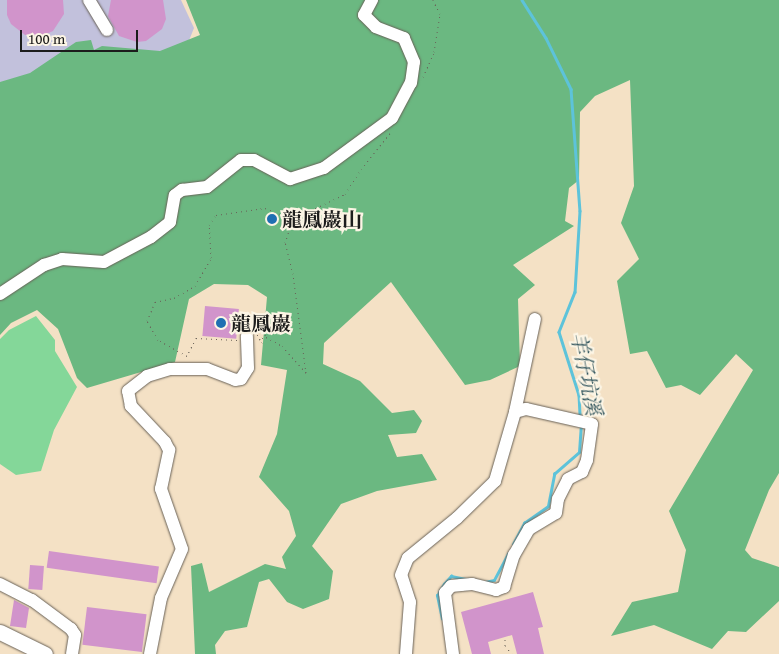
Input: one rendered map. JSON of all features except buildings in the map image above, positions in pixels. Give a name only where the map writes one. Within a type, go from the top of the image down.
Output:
[{"type":"main road","points":[[0,632],[45,654]]},
{"type":"lane","points":[[89,0],[106,30]]},
{"type":"lane","points":[[0,294],[44,265],[62,260],[104,262],[151,237],[170,222],[175,195],[182,190],[207,187],[241,160],[254,160],[290,179],[324,168],[392,118],[411,83],[414,62],[404,38],[376,27],[364,15],[372,0]]},
{"type":"lane","points":[[406,654],[410,602],[401,575],[408,558],[457,518],[495,481],[514,412],[535,319]]},
{"type":"lane","points":[[150,654],[161,598],[182,549],[161,489],[168,450],[165,442],[131,406],[128,390],[147,376],[170,369],[207,369],[235,380],[241,379],[248,368],[247,338]]},
{"type":"lane","points":[[453,654],[445,594],[451,586],[472,584],[496,590],[504,587],[514,554],[529,529],[556,514],[558,500],[568,479],[582,472],[591,440],[592,424],[526,409],[514,412]]},
{"type":"lane","points":[[1,586],[71,629],[75,635],[72,654]]},
{"type":"path","points":[[422,83],[425,67],[434,52],[440,14],[433,0]]},
{"type":"path","points":[[293,219],[265,208],[216,215],[209,225],[211,258],[195,286],[174,298],[155,302],[147,321],[158,340],[187,356],[196,338],[247,338],[251,333],[255,337],[256,330],[262,343],[263,330],[266,337],[282,346],[287,356],[296,360],[306,373],[293,274],[285,244],[293,219],[345,194],[361,168],[393,130]]},
{"type":"path","points":[[504,639],[504,645],[513,654]]},
{"type":"shaded area","points":[[0,0],[181,0],[194,28],[188,43],[180,50],[0,91]]},
{"type":"green space","points":[[186,0],[779,0],[779,473],[769,490],[745,550],[752,558],[779,567],[779,601],[746,632],[728,631],[712,649],[654,625],[611,636],[632,602],[678,592],[686,550],[669,511],[753,370],[736,354],[700,395],[681,385],[666,388],[647,351],[630,354],[617,281],[639,259],[621,223],[634,186],[630,80],[595,96],[580,112],[579,180],[569,188],[565,221],[574,226],[513,265],[535,285],[518,299],[520,366],[490,380],[465,385],[391,282],[324,343],[323,364],[360,381],[392,413],[414,410],[422,421],[416,433],[388,435],[397,457],[422,454],[437,480],[377,491],[341,504],[312,546],[333,571],[329,599],[303,609],[287,602],[269,579],[259,582],[247,627],[225,631],[215,645],[216,654],[195,654],[191,566],[202,563],[209,592],[265,564],[286,569],[282,557],[296,536],[289,511],[259,477],[277,434],[287,370],[261,365],[267,297],[248,285],[214,284],[189,299],[175,362],[87,388],[77,378],[58,329],[37,310],[11,323],[0,335],[0,82],[30,73],[76,42],[91,40],[94,50],[102,46],[160,51],[200,35]]},
{"type":"green space","points":[[36,316],[55,340],[55,351],[77,387],[54,430],[41,471],[16,475],[0,464],[0,339],[9,330]]},
{"type":"waterway","name":"羊仔坑溪","points":[[522,0],[546,38],[571,89],[580,211],[575,292],[559,332],[579,395],[580,417]]},
{"type":"waterway","name":"羊仔坑溪","points":[[513,544],[524,523],[548,506],[554,474],[579,452],[581,425]]},
{"type":"waterway","name":"羊仔坑溪","points":[[485,582],[494,580],[508,554]]},
{"type":"waterway","name":"羊仔坑溪","points":[[442,619],[437,596],[444,584],[451,576],[467,579]]},
{"type":"place","name":"龍鳳巖山","points":[[272,219]]},
{"type":"place","name":"龍鳳巖","points":[[221,323]]}]
